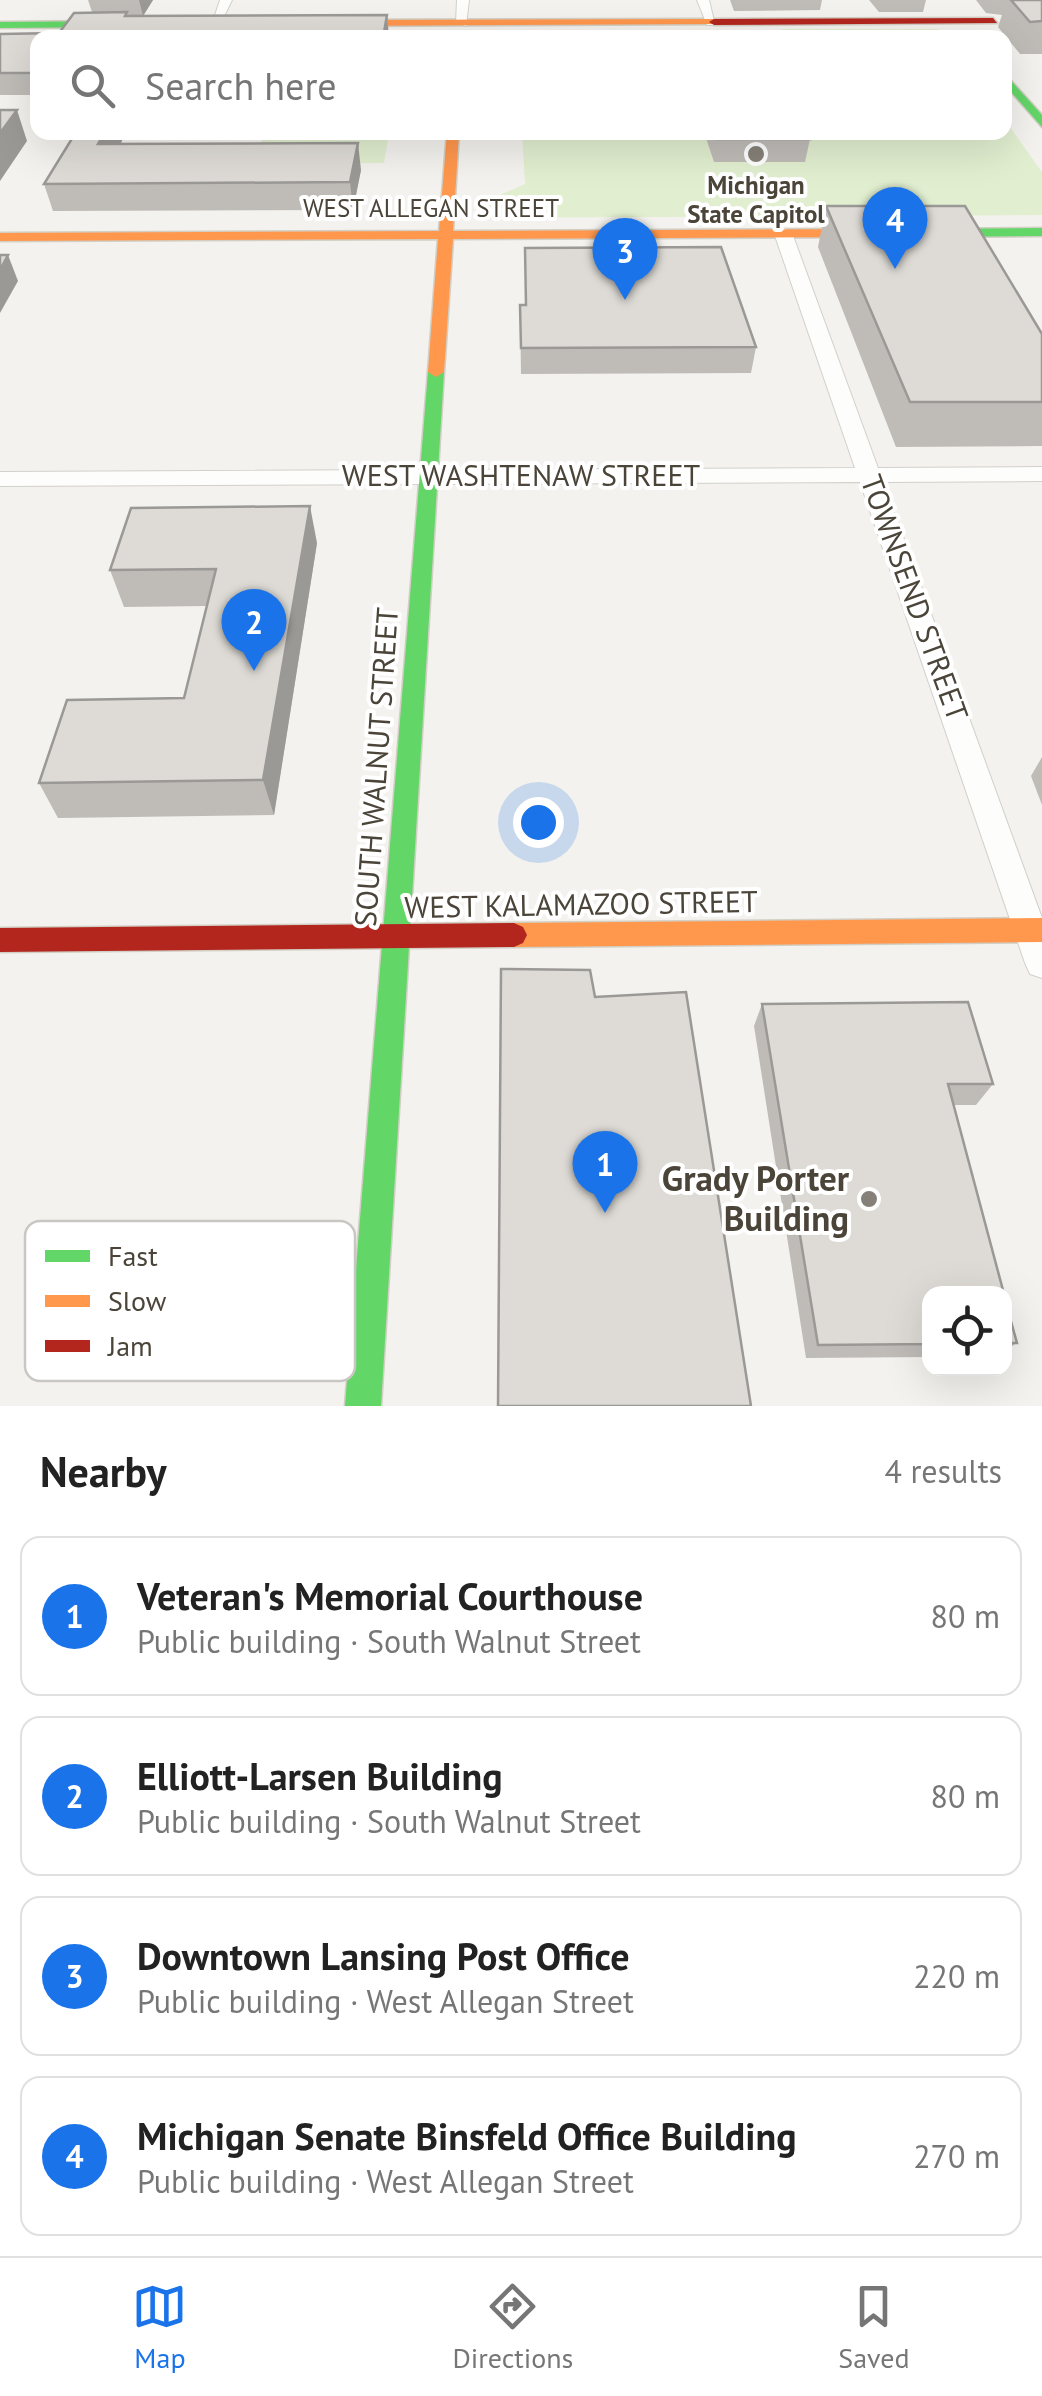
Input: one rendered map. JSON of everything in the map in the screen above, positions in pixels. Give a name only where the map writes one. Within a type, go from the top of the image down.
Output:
[{"type":"main road","points":[[944,0],[968,29]]},
{"type":"main road","points":[[322,24],[707,11],[968,29],[993,21]]},
{"type":"main road","points":[[0,24],[140,24]]},
{"type":"main road","points":[[205,24],[248,24]]},
{"type":"main road","points":[[1012,85],[1039,115]]},
{"type":"main road","name":"SOUTH WALNUT STREET","points":[[363,1406],[452,140]]},
{"type":"main road","name":"WEST ALLEGAN STREET","points":[[0,237],[1042,232]]},
{"type":"main road","name":"WEST KALAMAZOO STREET","points":[[0,940],[1037,930]]},
{"type":"street","points":[[205,24],[226,0]]},
{"type":"street","name":"TOWNSEND STREET","points":[[783,234],[1037,930],[1042,964]]},
{"type":"street","name":"WEST WASHTENAW STREET","points":[[0,479],[1042,474]]},
{"type":"green space","points":[[781,29],[939,30],[781,30]]},
{"type":"green space","points":[[1012,130],[1042,172],[1042,215],[484,218],[484,202],[525,184],[522,140],[1012,140]]},
{"type":"green space","points":[[262,140],[388,140],[384,163],[254,164]]},
{"type":"building","points":[[1011,0],[1042,0],[1042,21],[1030,22]]},
{"type":"building","points":[[74,13],[387,15],[384,30],[61,30]]},
{"type":"building","points":[[30,33],[30,73],[0,73],[0,34]]},
{"type":"building","points":[[0,110],[17,110],[0,133]]},
{"type":"building","points":[[71,140],[100,140],[98,144],[358,143],[350,182],[44,184]]},
{"type":"building","points":[[826,206],[965,206],[1042,334],[1042,402],[910,402]]},
{"type":"building","points":[[721,247],[756,347],[521,348],[520,305],[526,305],[525,248]]},
{"type":"building","points":[[310,506],[263,780],[39,783],[67,700],[184,698],[216,569],[110,570],[131,508]]},
{"type":"building","points":[[501,969],[590,970],[595,997],[686,992],[751,1406],[498,1406]]},
{"type":"building","name":"Grady Porter Building","points":[[968,1002],[993,1084],[948,1084],[1002,1286],[922,1286],[922,1344],[818,1345],[762,1004]]},
{"type":"traffic: fast","points":[[0,25],[117,24]]},
{"type":"traffic: fast","points":[[1012,86],[1042,123]]},
{"type":"traffic: fast","points":[[930,233],[1042,232]]},
{"type":"traffic: fast","points":[[363,1406],[436,372]]},
{"type":"traffic: slow","points":[[337,23],[714,22]]},
{"type":"traffic: slow","points":[[436,372],[452,140]]},
{"type":"traffic: slow","points":[[0,237],[870,233]]},
{"type":"traffic: slow","points":[[514,935],[1042,930]]},
{"type":"traffic: jam","points":[[714,22],[993,21]]},
{"type":"traffic: jam","points":[[0,940],[514,935]]},
{"type":"place","name":"Michigan State Capitol","points":[[756,154]]},
{"type":"place","name":"Michigan Senate Binsfeld Office Building","points":[[895,269]]},
{"type":"place","name":"Downtown Lansing Post Office","points":[[625,300]]},
{"type":"place","name":"Elliott-Larsen Building","points":[[254,671]]},
{"type":"place","name":"Grady Porter Building","points":[[869,1199]]},
{"type":"place","name":"Veteran's Memorial Courthouse","points":[[605,1213]]}]
